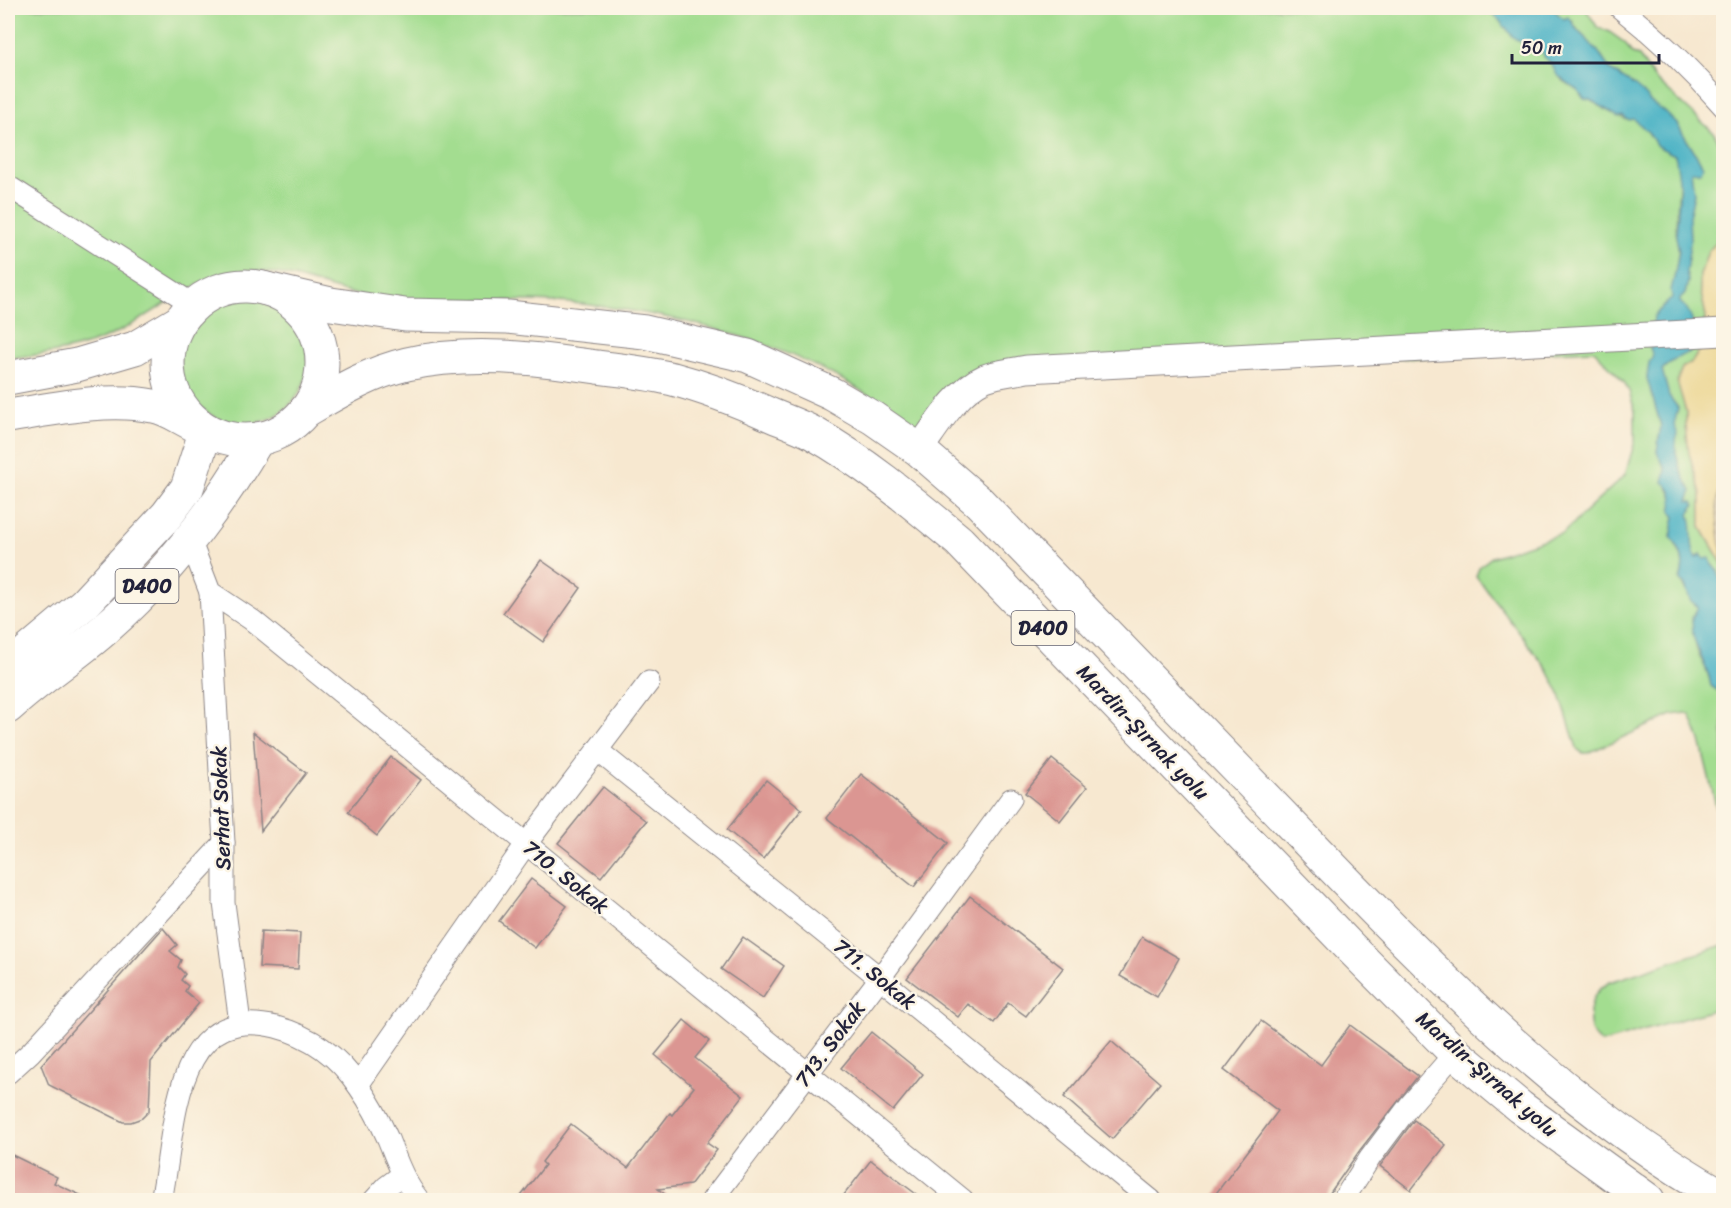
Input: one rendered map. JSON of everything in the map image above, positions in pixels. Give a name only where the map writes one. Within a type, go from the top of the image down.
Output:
[{"type":"main road","points":[[8,378],[77,365],[135,348],[214,292],[238,286],[262,288],[331,304],[394,314],[508,317],[571,322],[645,332],[748,356],[815,386],[873,418],[919,450],[980,502],[1382,919],[1549,1076],[1619,1130],[1690,1179],[1724,1197]]},
{"type":"main road","points":[[8,416],[85,405],[124,403],[155,406],[223,437],[240,440],[258,439],[276,434],[305,411],[315,395],[320,376],[321,357],[317,338],[309,321],[296,306],[280,295],[262,288]]},
{"type":"main road","points":[[186,313],[170,345],[168,369],[174,393],[187,414],[206,430]]},
{"type":"main road","name":"Mardin-Şırnak yolu","points":[[305,411],[350,384],[377,372],[446,358],[510,357],[575,363],[674,380],[740,401],[810,432],[848,454],[893,486],[959,540],[1350,948],[1455,1053],[1520,1107],[1648,1200]]},
{"type":"main road","name":"D400","points":[[8,668],[85,603],[167,516],[187,488],[206,430]]},
{"type":"main road","name":"D400","points":[[8,707],[105,630],[190,540],[231,484],[258,439]]},
{"type":"street","points":[[1620,8],[1657,37],[1700,79],[1724,107]]},
{"type":"street","points":[[8,186],[186,313]]},
{"type":"street","points":[[919,450],[962,394],[972,386],[987,377],[1027,369],[1724,332]]},
{"type":"street","points":[[190,540],[210,592]]},
{"type":"street","name":"Serhat Sokak","points":[[210,592],[224,843],[224,903],[240,1023]]},
{"type":"street","name":"710. Sokak","points":[[210,592],[252,620],[963,1200]]},
{"type":"street","points":[[358,1085],[526,844],[649,682]]},
{"type":"street","name":"711. Sokak","points":[[597,750],[880,978],[1142,1198]]},
{"type":"street","name":"713. Sokak","points":[[712,1200],[880,978],[1011,799]]},
{"type":"street","points":[[8,1073],[31,1052],[224,843]]},
{"type":"street","points":[[161,1200],[179,1095],[185,1074],[192,1059],[208,1040],[240,1023],[267,1025],[306,1038],[318,1045],[343,1067],[358,1085],[380,1121],[402,1175],[418,1200]]},
{"type":"street","points":[[1343,1200],[1370,1158],[1409,1106],[1455,1053]]},
{"type":"street","points":[[374,1200],[402,1175]]},
{"type":"green space","points":[[8,8],[1485,8],[1518,39],[1542,51],[1562,80],[1578,90],[1581,95],[1627,120],[1634,119],[1648,132],[1657,146],[1675,155],[1678,165],[1676,236],[1678,248],[1672,298],[1657,313],[1653,356],[1649,363],[1647,378],[1661,426],[1657,452],[1666,470],[1667,485],[1675,502],[1671,511],[1675,517],[1671,536],[1683,562],[1680,579],[1698,607],[1692,622],[1695,643],[1711,686],[1718,691],[1723,704],[1723,835],[1700,740],[1690,715],[1686,713],[1672,715],[1588,753],[1582,753],[1577,748],[1559,692],[1547,669],[1476,576],[1480,566],[1492,557],[1563,533],[1625,475],[1635,441],[1635,411],[1624,382],[1594,350],[987,377],[929,436],[843,380],[781,351],[716,329],[650,314],[582,304],[377,298],[342,291],[291,276],[256,271],[238,272],[205,282],[131,325],[90,344],[49,353],[8,358]]},
{"type":"green space","points":[[1551,8],[1585,8],[1598,28],[1608,31],[1625,43],[1632,54],[1639,56],[1654,78],[1713,132],[1723,149],[1723,216],[1716,243],[1708,252],[1700,275],[1700,288],[1706,316],[1703,324],[1703,342],[1700,352],[1692,362],[1682,368],[1678,384],[1686,412],[1689,453],[1701,493],[1701,527],[1723,565],[1723,589],[1718,571],[1701,554],[1697,558],[1693,553],[1689,514],[1692,510],[1691,503],[1688,501],[1692,491],[1682,473],[1675,448],[1674,424],[1678,408],[1669,396],[1662,370],[1681,354],[1686,353],[1690,332],[1691,319],[1680,299],[1685,294],[1688,281],[1686,272],[1690,242],[1689,217],[1694,194],[1691,171],[1694,170],[1699,159],[1677,124],[1635,86],[1610,70],[1572,20],[1564,19]]},
{"type":"green space","points":[[244,296],[268,301],[289,315],[303,336],[308,360],[303,384],[289,405],[268,419],[244,424],[220,419],[199,405],[185,384],[180,360],[185,336],[199,315],[220,301]]},
{"type":"green space","points":[[1723,945],[1723,1007],[1602,1043],[1593,1034],[1590,1021],[1591,1007],[1595,995],[1602,987],[1610,982]]},
{"type":"sand","points":[[1723,216],[1724,480],[1717,512],[1723,565],[1701,527],[1701,493],[1689,453],[1686,412],[1677,381],[1682,368],[1692,362],[1701,348],[1706,316],[1700,288],[1700,275],[1708,252],[1716,243]]},
{"type":"water","points":[[1485,8],[1551,8],[1564,19],[1568,17],[1577,30],[1597,50],[1610,70],[1635,86],[1677,124],[1703,166],[1701,172],[1691,171],[1694,194],[1689,217],[1690,243],[1686,272],[1688,281],[1685,294],[1680,299],[1692,319],[1693,338],[1690,352],[1662,370],[1669,396],[1678,408],[1674,425],[1678,434],[1677,455],[1681,471],[1692,491],[1688,501],[1695,505],[1689,514],[1694,553],[1697,558],[1701,554],[1704,559],[1710,558],[1712,565],[1718,571],[1723,589],[1723,704],[1719,691],[1711,686],[1693,636],[1692,618],[1698,607],[1690,600],[1685,585],[1680,581],[1683,570],[1682,559],[1679,548],[1671,538],[1675,517],[1671,511],[1672,495],[1663,482],[1666,470],[1657,452],[1661,426],[1647,378],[1649,363],[1653,356],[1650,348],[1654,316],[1672,298],[1671,290],[1679,251],[1676,236],[1680,186],[1675,155],[1657,146],[1648,132],[1634,119],[1618,117],[1593,101],[1584,99],[1578,90],[1557,75],[1542,51],[1534,50],[1513,37]]},
{"type":"building","points":[[541,560],[581,588],[543,642],[503,613]]},
{"type":"building","points":[[253,732],[306,773],[261,831]]},
{"type":"building","points":[[391,757],[421,780],[377,836],[348,812]]},
{"type":"building","points":[[1052,759],[1087,787],[1060,821],[1025,793]]},
{"type":"building","points":[[861,774],[948,843],[914,887],[827,818]]},
{"type":"building","points":[[766,780],[802,809],[763,859],[727,830]]},
{"type":"building","points":[[603,787],[646,821],[601,877],[558,843]]},
{"type":"building","points":[[531,879],[567,906],[535,948],[499,921]]},
{"type":"building","points":[[970,896],[1063,968],[1026,1016],[1008,1003],[994,1023],[968,1004],[958,1017],[907,978]]},
{"type":"building","points":[[163,928],[177,945],[170,951],[181,960],[178,967],[185,974],[181,980],[188,986],[185,991],[199,1003],[151,1062],[149,1111],[142,1118],[123,1122],[49,1085],[41,1065]]},
{"type":"building","points":[[261,931],[300,933],[298,969],[259,967]]},
{"type":"building","points":[[743,937],[784,966],[763,998],[721,969]]},
{"type":"building","points":[[1142,937],[1179,958],[1157,997],[1120,976]]},
{"type":"building","points":[[684,1020],[709,1041],[695,1058],[743,1096],[707,1143],[717,1150],[690,1185],[658,1189],[673,1200],[518,1200],[545,1165],[542,1162],[571,1124],[628,1168],[670,1113],[672,1115],[694,1087],[655,1055]]},
{"type":"building","points":[[1261,1021],[1321,1065],[1350,1025],[1418,1076],[1360,1150],[1325,1200],[1211,1200],[1278,1111],[1224,1070]]},
{"type":"building","points":[[871,1032],[923,1074],[893,1111],[841,1068]]},
{"type":"building","points":[[1111,1041],[1160,1083],[1112,1139],[1064,1097]]},
{"type":"building","points":[[1414,1120],[1446,1145],[1411,1190],[1380,1166]]},
{"type":"building","points":[[8,1153],[57,1177],[54,1183],[91,1200],[8,1200]]},
{"type":"building","points":[[871,1160],[924,1200],[840,1200]]}]
